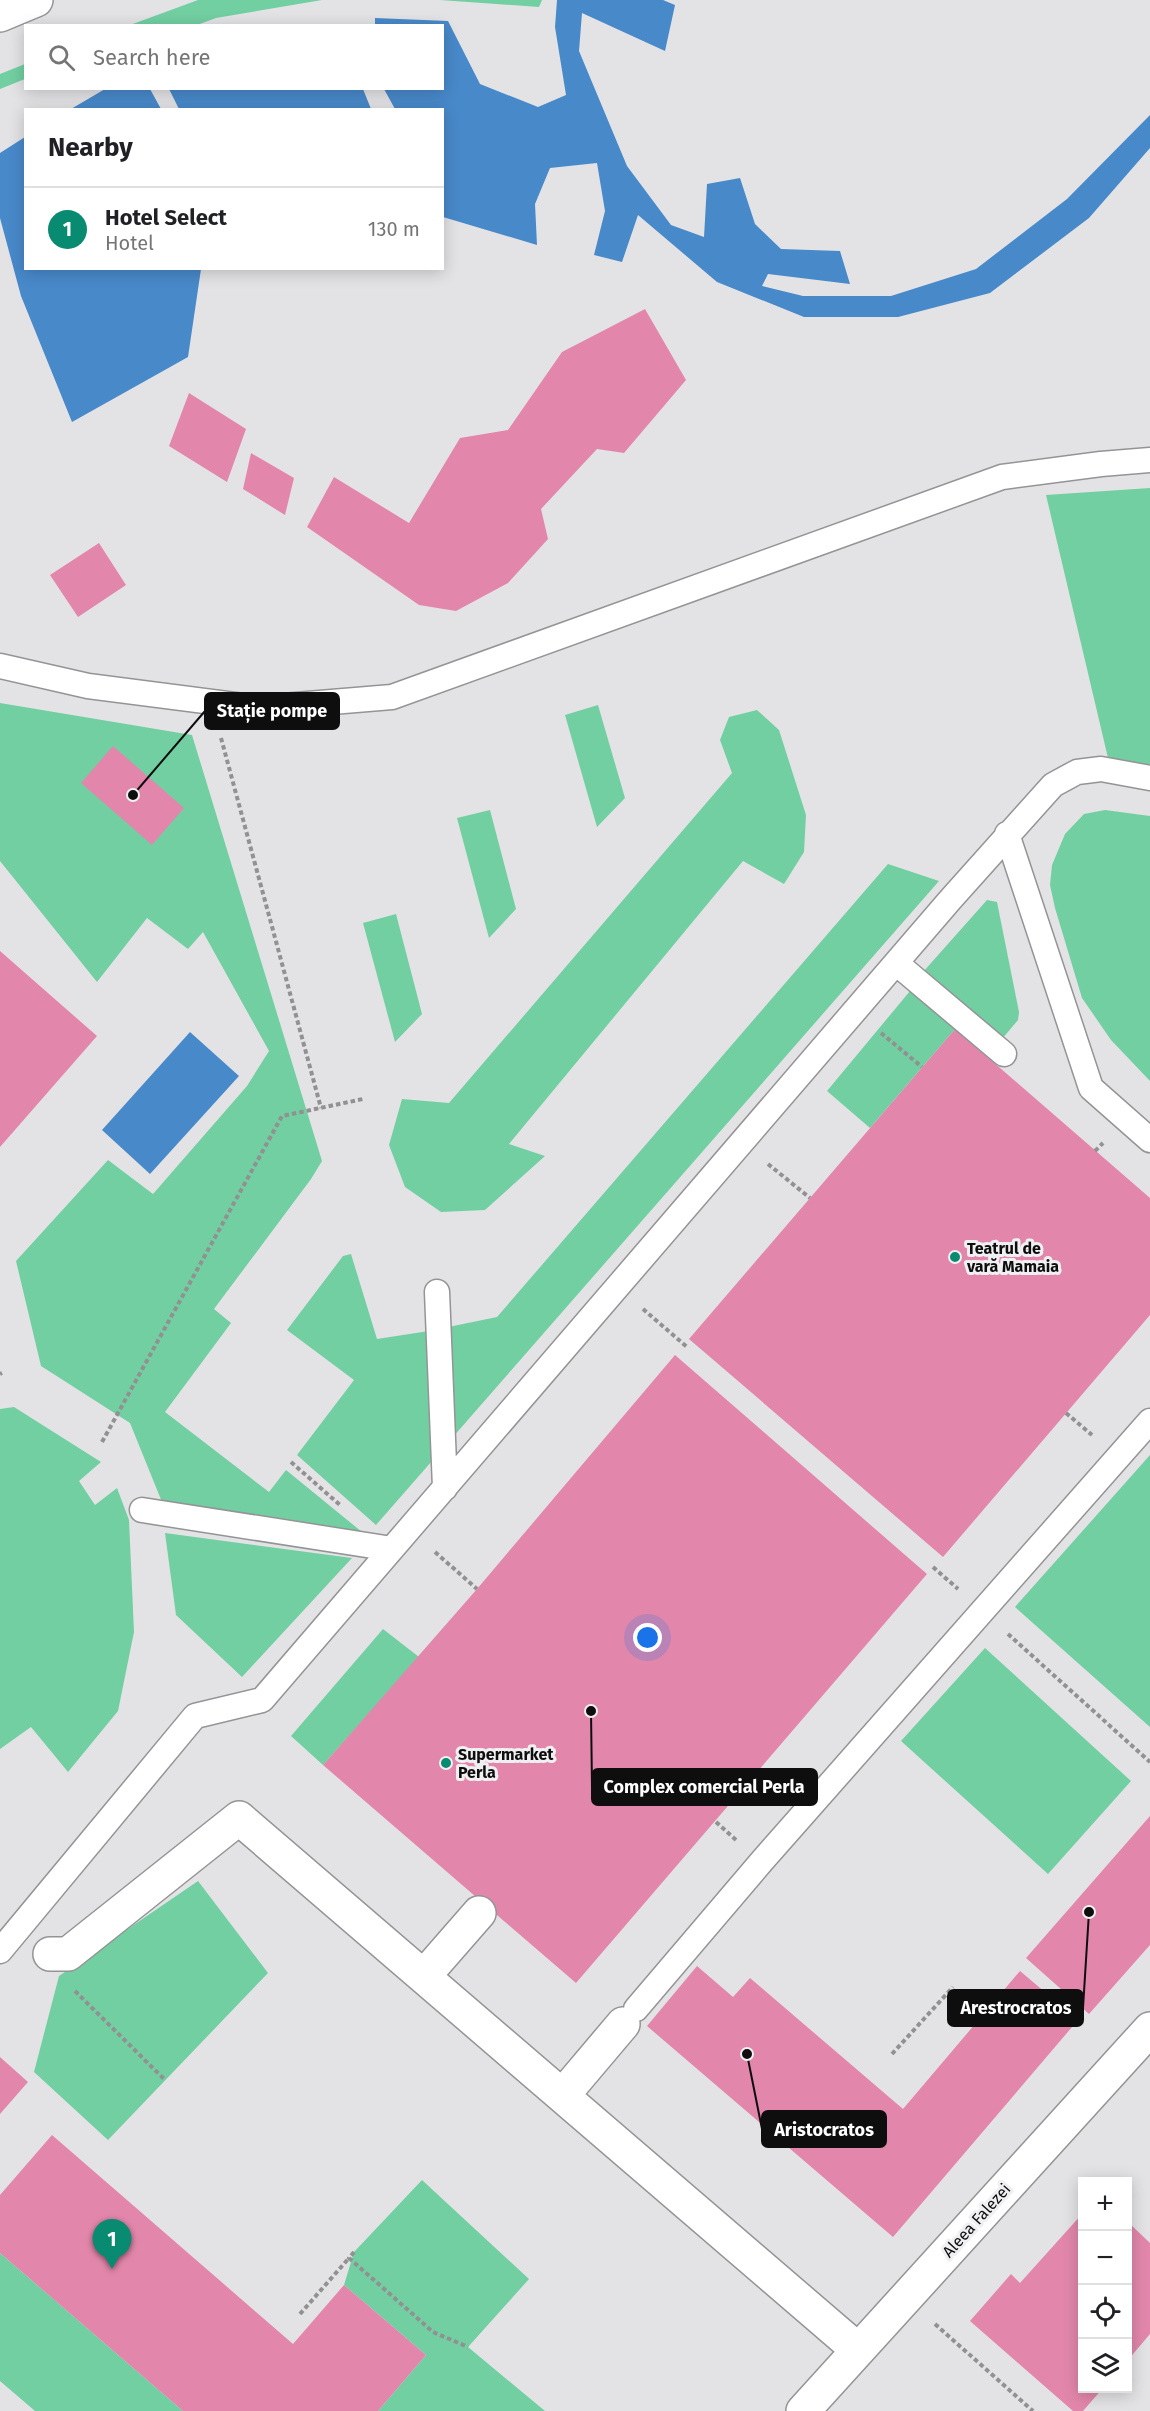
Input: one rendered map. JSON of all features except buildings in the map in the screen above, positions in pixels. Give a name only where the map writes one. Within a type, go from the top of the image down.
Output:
[{"type":"street","points":[[0,15],[36,0]]},
{"type":"street","points":[[50,1954],[68,1954],[239,1818],[858,2350]]},
{"type":"street","points":[[424,1976],[479,1913]]},
{"type":"street","points":[[563,2095],[630,2016]]},
{"type":"street","name":"Aleea Falezei","points":[[803,2411],[1150,2029]]},
{"type":"lane","points":[[0,666],[87,686],[259,708],[392,697],[1002,477],[1150,460]]},
{"type":"lane","points":[[0,1951],[195,1716],[262,1700],[1007,834],[1053,784],[1077,772],[1101,769],[1150,778]]},
{"type":"lane","points":[[1007,834],[1091,1088],[1150,1140]]},
{"type":"lane","points":[[896,963],[1004,1054]]},
{"type":"lane","points":[[437,1292],[445,1488]]},
{"type":"lane","points":[[630,2016],[762,1861],[1150,1421]]},
{"type":"lane","points":[[142,1510],[392,1550]]},
{"type":"path","points":[[213,702],[321,1108]]},
{"type":"path","points":[[908,1056],[922,1068]]},
{"type":"path","points":[[102,1442],[282,1116],[363,1099]]},
{"type":"path","points":[[1095,1150],[1104,1142]]},
{"type":"path","points":[[796,1187],[810,1198]]},
{"type":"path","points":[[669,1331],[687,1347]]},
{"type":"path","points":[[1066,1413],[1081,1425]]},
{"type":"path","points":[[409,1529],[477,1589]]},
{"type":"path","points":[[933,1567],[950,1582]]},
{"type":"path","points":[[1001,1629],[1150,1762]]},
{"type":"path","points":[[716,1822],[731,1836]]},
{"type":"path","points":[[67,1984],[165,2080]]},
{"type":"path","points":[[892,2054],[953,1987]]},
{"type":"path","points":[[300,2314],[354,2252]]},
{"type":"path","points":[[349,2258],[433,2332],[468,2347]]},
{"type":"path","points":[[906,2298],[1033,2411]]},
{"type":"green space","points":[[198,0],[322,0],[216,18],[200,24],[133,24]]},
{"type":"green space","points":[[440,0],[542,0],[539,7]]},
{"type":"green space","points":[[24,64],[24,79],[0,89],[0,74]]},
{"type":"green space","points":[[1150,488],[1150,767],[1108,758],[1046,495]]},
{"type":"green space","points":[[0,703],[192,735],[322,1161],[214,1309],[231,1323],[165,1412],[269,1492],[286,1470],[362,1532],[162,1502],[130,1423],[41,1366],[16,1261],[108,1160],[153,1194],[247,1086],[269,1051],[203,932],[188,949],[147,918],[97,982],[0,861]]},
{"type":"green space","points":[[598,705],[625,798],[597,827],[565,715]]},
{"type":"green space","points":[[757,710],[779,730],[806,815],[804,852],[784,884],[743,861],[509,1144],[545,1156],[485,1210],[441,1212],[405,1187],[389,1145],[402,1099],[449,1103],[732,773],[720,740],[729,717]]},
{"type":"green space","points":[[490,810],[516,909],[489,938],[457,818]]},
{"type":"green space","points":[[1105,810],[1150,816],[1150,1081],[1111,1040],[1082,998],[1050,885],[1052,865],[1065,834],[1084,814]]},
{"type":"green space","points":[[888,864],[939,881],[376,1525],[297,1455],[354,1380],[287,1330],[343,1256],[351,1254],[377,1339],[497,1317]]},
{"type":"green space","points":[[987,900],[997,902],[1019,1012],[1018,1020],[1002,1039],[923,972]]},
{"type":"green space","points":[[396,914],[422,1014],[395,1042],[363,923]]},
{"type":"green space","points":[[910,991],[955,1029],[870,1128],[827,1091]]},
{"type":"green space","points":[[14,1407],[101,1462],[79,1481],[95,1505],[117,1488],[129,1520],[134,1632],[118,1711],[68,1772],[31,1727],[0,1749],[0,1409]]},
{"type":"green space","points":[[1150,1455],[1150,1727],[1015,1607]]},
{"type":"green space","points":[[165,1533],[352,1558],[242,1677],[176,1615]]},
{"type":"green space","points":[[383,1629],[419,1657],[323,1765],[291,1736]]},
{"type":"green space","points":[[985,1648],[1131,1781],[1048,1874],[901,1741]]},
{"type":"green space","points":[[198,1881],[268,1973],[108,2140],[34,2072],[59,1976]]},
{"type":"green space","points":[[422,2180],[529,2279],[468,2347],[545,2411],[378,2411],[426,2355],[344,2285],[354,2252]]},
{"type":"green space","points":[[0,2253],[183,2411],[35,2411],[0,2381]]},
{"type":"water","points":[[557,0],[663,0],[675,5],[665,51],[582,13],[579,51],[627,166],[671,225],[704,237],[707,184],[740,178],[755,224],[781,249],[840,251],[850,284],[768,274],[762,286],[803,296],[891,296],[976,269],[1067,199],[1150,115],[1150,148],[1089,218],[990,293],[898,317],[804,317],[717,282],[638,215],[622,262],[594,255],[605,211],[597,163],[550,168],[535,204],[537,245],[444,217],[444,108],[394,108],[385,90],[444,90],[444,24],[375,24],[375,18],[448,21],[480,84],[538,107],[566,95],[555,27]]},
{"type":"water","points":[[103,90],[151,90],[160,108],[73,108]]},
{"type":"water","points":[[170,90],[363,90],[371,108],[178,108]]},
{"type":"water","points":[[24,138],[24,270],[201,270],[188,357],[72,422],[21,296],[0,218],[0,153]]},
{"type":"water","points":[[190,1032],[239,1076],[150,1174],[102,1130]]},
{"type":"place","name":"Stație pompe","points":[[133,795]]},
{"type":"place","name":"Teatrul de vară Mamaia","points":[[955,1257]]},
{"type":"place","name":"Complex comercial Perla","points":[[591,1711]]},
{"type":"place","name":"Supermarket Perla","points":[[446,1763]]},
{"type":"place","name":"Arestrocratos","points":[[1089,1912]]},
{"type":"place","name":"Aristocratos","points":[[747,2054]]},
{"type":"place","name":"Hotel Select","points":[[112,2269]]}]
